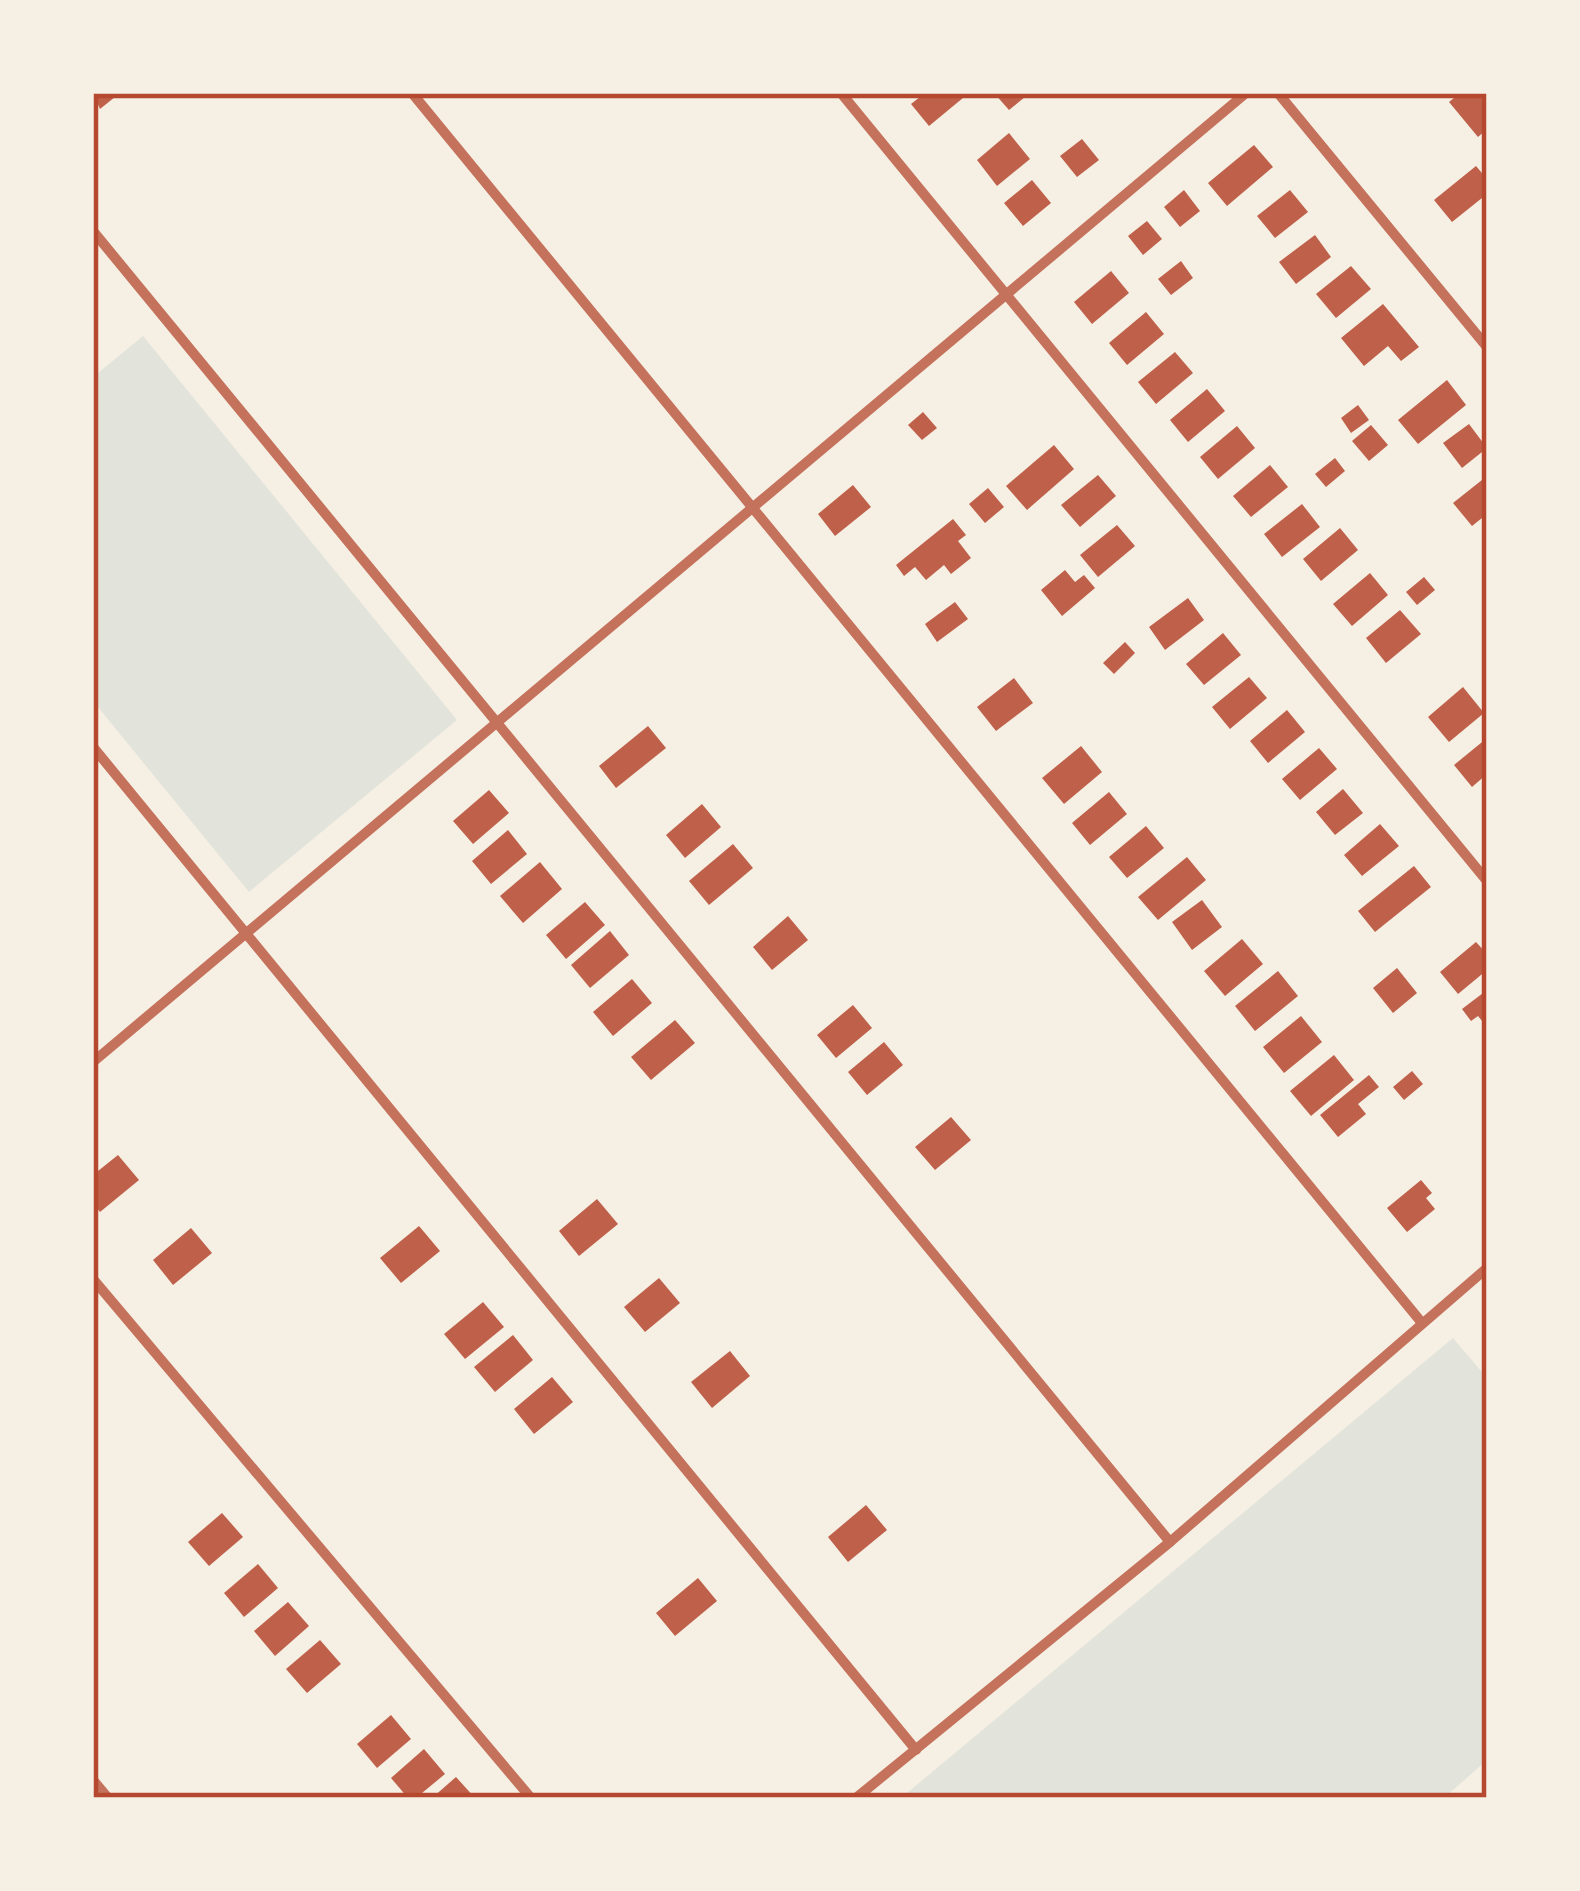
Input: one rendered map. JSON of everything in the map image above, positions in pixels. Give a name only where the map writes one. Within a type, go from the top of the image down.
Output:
[{"type":"street","points":[[412,93],[1422,1323]]},
{"type":"street","points":[[841,93],[1487,881]]},
{"type":"street","points":[[93,1063],[1246,93]]},
{"type":"street","points":[[1278,93],[1487,347]]},
{"type":"street","points":[[93,231],[1171,1542]]},
{"type":"street","points":[[93,747],[916,1750]]},
{"type":"street","points":[[856,1798],[1171,1542],[1487,1268]]},
{"type":"street","points":[[93,1279],[531,1798]]},
{"type":"street","points":[[93,1780],[108,1798]]},
{"type":"shaded area","points":[[143,336],[457,720],[249,892],[93,701],[93,377]]},
{"type":"shaded area","points":[[1453,1338],[1487,1378],[1487,1760],[1444,1798],[901,1798]]},
{"type":"building","points":[[93,93],[120,93],[100,109]]},
{"type":"building","points":[[925,93],[969,93],[929,126],[911,104]]},
{"type":"building","points":[[994,93],[1030,93],[1009,110]]},
{"type":"building","points":[[1460,93],[1487,93],[1487,129],[1478,137],[1449,102]]},
{"type":"building","points":[[1009,133],[1030,159],[997,186],[977,160]]},
{"type":"building","points":[[1082,139],[1099,160],[1077,177],[1060,156]]},
{"type":"building","points":[[1254,145],[1273,167],[1227,206],[1208,183]]},
{"type":"building","points":[[1476,166],[1487,179],[1487,194],[1452,222],[1434,200]]},
{"type":"building","points":[[1032,180],[1051,203],[1023,226],[1004,203]]},
{"type":"building","points":[[1184,190],[1200,211],[1180,227],[1164,207]]},
{"type":"building","points":[[1290,190],[1308,212],[1275,238],[1257,216]]},
{"type":"building","points":[[1147,221],[1162,239],[1143,255],[1128,236]]},
{"type":"building","points":[[1315,235],[1331,257],[1296,284],[1279,262]]},
{"type":"building","points":[[1181,261],[1193,278],[1171,295],[1158,279]]},
{"type":"building","points":[[1351,266],[1371,289],[1336,318],[1316,294]]},
{"type":"building","points":[[1111,271],[1129,293],[1092,324],[1074,302]]},
{"type":"building","points":[[1383,304],[1419,347],[1401,361],[1388,346],[1364,366],[1341,338]]},
{"type":"building","points":[[1146,312],[1164,334],[1127,365],[1109,343]]},
{"type":"building","points":[[1175,352],[1193,373],[1156,404],[1138,382]]},
{"type":"building","points":[[1447,380],[1466,405],[1418,444],[1398,420]]},
{"type":"building","points":[[1207,389],[1225,411],[1188,442],[1170,420]]},
{"type":"building","points":[[1358,405],[1369,420],[1351,433],[1341,418]]},
{"type":"building","points":[[923,412],[937,428],[922,440],[908,425]]},
{"type":"building","points":[[1469,424],[1487,448],[1462,468],[1443,443]]},
{"type":"building","points":[[1371,425],[1388,445],[1369,461],[1352,441]]},
{"type":"building","points":[[1237,426],[1255,448],[1218,479],[1200,457]]},
{"type":"building","points":[[1054,445],[1074,469],[1027,510],[1006,486]]},
{"type":"building","points":[[1335,458],[1345,471],[1326,487],[1315,474]]},
{"type":"building","points":[[1270,465],[1288,487],[1251,517],[1233,496]]},
{"type":"building","points":[[1098,475],[1116,496],[1080,527],[1061,505]]},
{"type":"building","points":[[1487,476],[1487,514],[1472,526],[1453,503]]},
{"type":"building","points":[[853,485],[871,507],[835,536],[818,514]]},
{"type":"building","points":[[988,488],[1004,507],[985,523],[969,504]]},
{"type":"building","points":[[1302,504],[1320,527],[1282,557],[1264,534]]},
{"type":"building","points":[[953,519],[966,535],[958,541],[971,558],[951,574],[944,565],[926,580],[915,567],[904,576],[896,565]]},
{"type":"building","points":[[1117,525],[1135,546],[1098,577],[1080,555]]},
{"type":"building","points":[[1340,528],[1358,550],[1321,581],[1303,559]]},
{"type":"building","points":[[1065,570],[1075,582],[1084,575],[1095,588],[1062,616],[1041,590]]},
{"type":"building","points":[[1370,573],[1388,595],[1352,626],[1333,604]]},
{"type":"building","points":[[1424,577],[1435,590],[1417,605],[1406,592]]},
{"type":"building","points":[[1188,598],[1204,620],[1165,650],[1149,627]]},
{"type":"building","points":[[955,602],[968,619],[937,642],[925,624]]},
{"type":"building","points":[[1400,610],[1421,634],[1386,663],[1366,638]]},
{"type":"building","points":[[1223,633],[1241,655],[1204,685],[1186,664]]},
{"type":"building","points":[[1125,642],[1135,653],[1114,674],[1103,663]]},
{"type":"building","points":[[1249,677],[1267,698],[1230,729],[1212,707]]},
{"type":"building","points":[[1014,678],[1033,703],[996,731],[977,707]]},
{"type":"building","points":[[1463,687],[1484,713],[1449,742],[1428,717]]},
{"type":"building","points":[[1287,710],[1305,732],[1268,763],[1250,741]]},
{"type":"building","points":[[648,726],[666,748],[616,788],[599,766]]},
{"type":"building","points":[[1487,738],[1487,774],[1472,787],[1454,765]]},
{"type":"building","points":[[1081,746],[1102,772],[1064,804],[1042,778]]},
{"type":"building","points":[[1319,748],[1337,769],[1300,800],[1282,779]]},
{"type":"building","points":[[1343,789],[1363,813],[1335,835],[1316,812]]},
{"type":"building","points":[[489,790],[509,813],[473,844],[453,821]]},
{"type":"building","points":[[1109,792],[1127,814],[1090,845],[1072,823]]},
{"type":"building","points":[[702,804],[721,827],[685,858],[666,835]]},
{"type":"building","points":[[1380,824],[1399,846],[1362,876],[1344,855]]},
{"type":"building","points":[[1146,826],[1164,848],[1127,878],[1109,857]]},
{"type":"building","points":[[508,830],[527,854],[491,884],[472,861]]},
{"type":"building","points":[[733,844],[753,868],[709,905],[689,881]]},
{"type":"building","points":[[1187,857],[1206,880],[1158,920],[1138,897]]},
{"type":"building","points":[[540,862],[562,889],[523,923],[500,896]]},
{"type":"building","points":[[1414,866],[1431,887],[1375,932],[1358,911]]},
{"type":"building","points":[[1202,900],[1222,927],[1192,950],[1172,922]]},
{"type":"building","points":[[585,902],[605,925],[566,959],[546,935]]},
{"type":"building","points":[[788,916],[808,940],[772,970],[753,947]]},
{"type":"building","points":[[610,931],[629,955],[590,988],[571,965]]},
{"type":"building","points":[[1242,939],[1263,964],[1225,996],[1204,971]]},
{"type":"building","points":[[1476,942],[1487,954],[1487,970],[1458,994],[1440,972]]},
{"type":"building","points":[[1397,968],[1417,993],[1393,1013],[1373,988]]},
{"type":"building","points":[[1278,971],[1298,996],[1255,1031],[1235,1006]]},
{"type":"building","points":[[632,979],[652,1003],[613,1036],[593,1012]]},
{"type":"building","points":[[1487,990],[1487,1027],[1478,1016],[1471,1021],[1462,1009]]},
{"type":"building","points":[[853,1005],[872,1028],[836,1058],[817,1035]]},
{"type":"building","points":[[1301,1016],[1322,1042],[1284,1073],[1263,1047]]},
{"type":"building","points":[[675,1020],[695,1043],[651,1080],[631,1057]]},
{"type":"building","points":[[884,1042],[903,1065],[867,1095],[848,1072]]},
{"type":"building","points":[[1334,1055],[1354,1080],[1311,1116],[1290,1091]]},
{"type":"building","points":[[1412,1071],[1423,1084],[1404,1100],[1393,1087]]},
{"type":"building","points":[[1369,1075],[1379,1087],[1358,1104],[1366,1114],[1338,1137],[1320,1115]]},
{"type":"building","points":[[951,1117],[971,1140],[935,1170],[915,1147]]},
{"type":"building","points":[[118,1155],[139,1180],[100,1212],[93,1203],[93,1175]]},
{"type":"building","points":[[1421,1180],[1432,1193],[1426,1198],[1435,1209],[1407,1232],[1387,1208]]},
{"type":"building","points":[[597,1199],[618,1224],[579,1256],[559,1231]]},
{"type":"building","points":[[419,1226],[440,1251],[401,1283],[380,1258]]},
{"type":"building","points":[[191,1228],[212,1253],[173,1285],[153,1260]]},
{"type":"building","points":[[659,1278],[680,1303],[645,1332],[624,1307]]},
{"type":"building","points":[[483,1302],[504,1327],[465,1359],[444,1334]]},
{"type":"building","points":[[513,1335],[533,1360],[495,1392],[474,1367]]},
{"type":"building","points":[[730,1351],[750,1376],[712,1408],[691,1382]]},
{"type":"building","points":[[552,1377],[573,1402],[534,1434],[514,1409]]},
{"type":"building","points":[[866,1505],[887,1530],[848,1562],[828,1537]]},
{"type":"building","points":[[222,1513],[243,1537],[209,1566],[188,1542]]},
{"type":"building","points":[[258,1564],[278,1588],[244,1617],[224,1593]]},
{"type":"building","points":[[698,1578],[717,1601],[675,1636],[656,1613]]},
{"type":"building","points":[[288,1602],[309,1626],[275,1656],[254,1631]]},
{"type":"building","points":[[320,1640],[341,1664],[307,1693],[286,1669]]},
{"type":"building","points":[[391,1715],[411,1739],[377,1768],[357,1744]]},
{"type":"building","points":[[424,1749],[445,1774],[416,1798],[408,1798],[391,1778]]},
{"type":"building","points":[[456,1777],[475,1798],[432,1798]]}]
